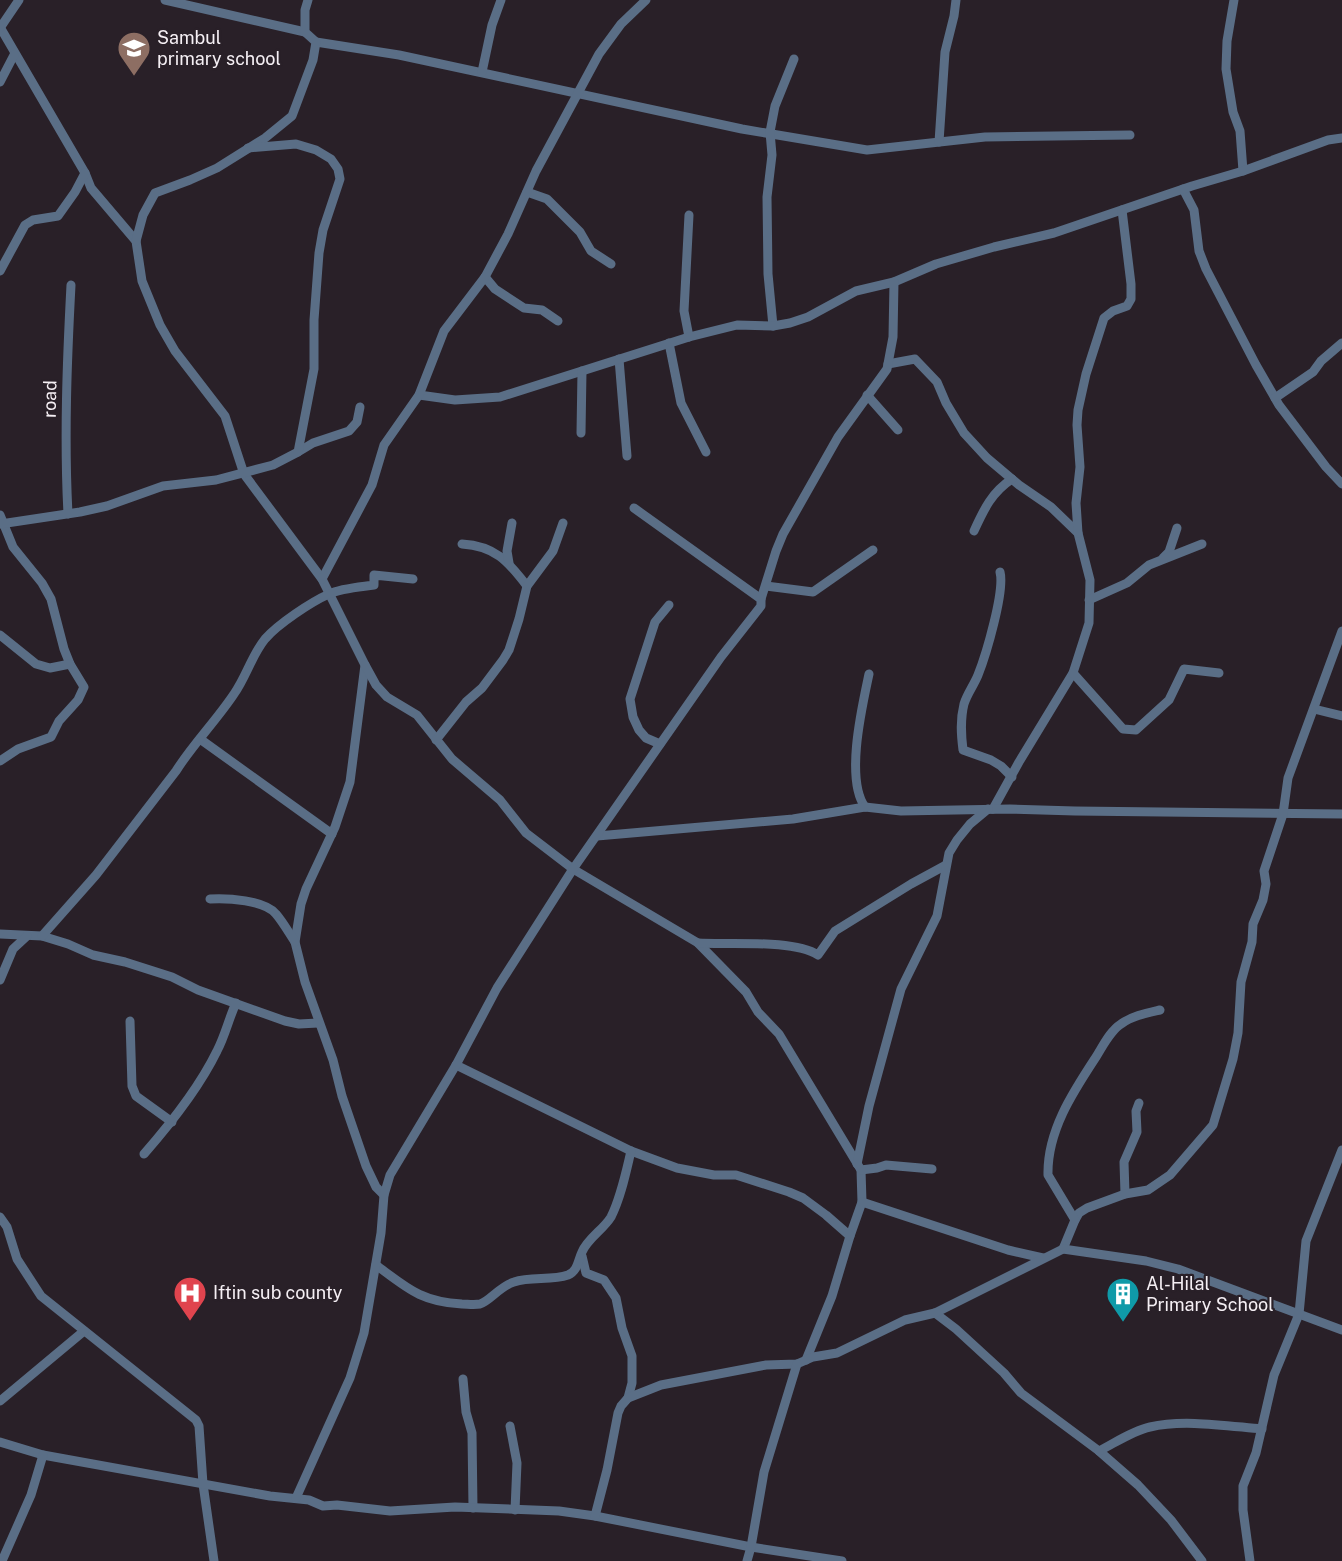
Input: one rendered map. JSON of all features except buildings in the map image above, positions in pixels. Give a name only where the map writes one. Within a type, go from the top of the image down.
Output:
[{"type":"street","points":[[19,0],[0,27],[14,55],[85,173],[91,188],[136,241]]},
{"type":"street","points":[[165,0],[305,32],[316,42],[399,55],[742,129],[867,150],[984,137],[1130,135]]},
{"type":"street","points":[[305,32],[305,10],[308,0]]},
{"type":"street","points":[[482,72],[492,25],[501,0]]},
{"type":"street","points":[[939,142],[945,52],[956,0]]},
{"type":"street","points":[[1234,0],[1227,41],[1226,69],[1233,112],[1240,131],[1243,171]]},
{"type":"street","points":[[322,579],[372,485],[384,445],[419,394],[444,331],[485,277],[508,234],[536,171],[599,54],[641,2]]},
{"type":"street","points":[[316,42],[313,60],[292,116],[248,148],[208,172],[155,193],[143,215],[136,241],[142,281],[160,325],[175,351],[225,416],[244,474],[322,579],[376,685],[387,697],[417,715],[452,759],[500,800],[526,833],[573,869],[698,944],[746,992],[758,1012],[779,1034],[859,1167]]},
{"type":"street","points":[[0,82],[14,55]]},
{"type":"street","points":[[773,326],[768,274],[767,197],[772,155],[770,132],[776,106],[794,59]]},
{"type":"street","points":[[419,394],[455,400],[500,397],[689,337],[737,325],[773,326],[790,323],[808,317],[856,291],[894,282],[936,264],[993,247],[1054,233],[1342,138]]},
{"type":"street","points":[[248,148],[296,144],[316,150],[331,159],[338,169],[340,179],[326,218],[321,241],[314,320],[314,369],[298,452]]},
{"type":"street","points":[[0,271],[25,225],[33,220],[58,216],[85,173]]},
{"type":"street","points":[[1183,189],[1194,210],[1198,251],[1275,398],[1326,467],[1342,484]]},
{"type":"street","points":[[527,192],[547,199],[580,232],[591,251],[611,264]]},
{"type":"street","points":[[747,1561],[752,1546],[764,1472],[802,1362],[841,1270],[862,1202],[859,1167],[869,1106],[901,989],[937,916],[949,853],[970,824],[991,809],[1012,777],[1018,762],[1072,673],[1089,622],[1090,580],[1078,533],[1076,503],[1080,467],[1077,425],[1080,398],[1104,318],[1113,310],[1127,306],[1131,299],[1122,210]]},
{"type":"street","points":[[689,215],[684,311],[689,337]]},
{"type":"street","points":[[485,277],[495,289],[524,308],[542,310],[558,321]]},
{"type":"street","points":[[296,1498],[350,1378],[364,1333],[376,1265],[384,1195],[390,1175],[456,1065],[497,988],[573,869],[721,657],[761,606],[761,599],[783,534],[838,436],[888,364],[893,338],[894,282]]},
{"type":"street","name":"road","points":[[68,514],[65,465],[71,285]]},
{"type":"street","points":[[669,343],[681,403],[706,452]]},
{"type":"street","points":[[1275,398],[1313,372],[1321,361],[1342,343]]},
{"type":"street","points":[[619,359],[627,456]]},
{"type":"street","points":[[888,364],[915,359],[937,382],[946,403],[964,433],[987,458],[1051,507],[1078,533]]},
{"type":"street","points":[[581,433],[582,371]]},
{"type":"street","points":[[867,395],[898,430]]},
{"type":"street","points":[[0,761],[18,749],[51,737],[59,721],[78,700],[84,687],[70,664],[51,599],[42,583],[12,547],[1,521],[68,514],[107,506],[163,486],[216,480],[273,465],[313,443],[349,431],[357,422],[360,407]]},
{"type":"street","points":[[974,531],[986,504],[1000,487],[1012,479]]},
{"type":"street","points":[[634,508],[761,599]]},
{"type":"street","points":[[509,562],[507,551],[512,523]]},
{"type":"street","points":[[436,740],[466,702],[482,688],[509,650],[527,586],[553,551],[563,523]]},
{"type":"street","points":[[1163,558],[1169,552],[1178,528]]},
{"type":"street","points":[[462,544],[478,545],[494,552],[509,562],[527,586]]},
{"type":"street","points":[[1089,600],[1127,583],[1149,565],[1163,558],[1202,544]]},
{"type":"street","points":[[766,586],[813,592],[873,550]]},
{"type":"street","points":[[1000,572],[1002,580],[994,620],[978,675],[965,702],[961,731],[963,750],[991,760],[1012,777]]},
{"type":"street","points":[[42,936],[96,875],[200,739],[235,692],[265,639],[286,620],[330,594],[374,585],[374,575],[413,579]]},
{"type":"street","points":[[660,744],[646,738],[639,730],[633,717],[630,699],[651,630],[655,621],[669,605]]},
{"type":"street","points":[[1063,1249],[1079,1213],[1125,1194],[1148,1190],[1170,1175],[1208,1132],[1216,1115],[1238,1033],[1241,982],[1252,942],[1253,924],[1263,900],[1266,884],[1264,872],[1283,814],[1288,778],[1342,631]]},
{"type":"street","points":[[0,635],[36,664],[50,668],[70,664]]},
{"type":"street","points":[[295,942],[306,889],[343,808],[350,782],[364,665]]},
{"type":"street","points":[[1072,673],[1123,729],[1136,730],[1169,700],[1184,669],[1219,674]]},
{"type":"street","points":[[866,807],[860,799],[856,785],[855,760],[862,703],[869,674]]},
{"type":"street","points":[[1314,709],[1342,716]]},
{"type":"street","points":[[200,739],[332,834]]},
{"type":"street","points":[[597,836],[793,819],[866,807],[901,811],[991,809],[1342,814]]},
{"type":"street","points":[[698,944],[793,946],[810,950],[818,955],[836,931],[946,865]]},
{"type":"street","points":[[210,899],[225,898],[268,908],[275,912],[295,942],[305,982],[333,1060],[342,1096],[366,1166],[376,1187],[384,1195]]},
{"type":"street","points":[[0,934],[42,936],[93,955],[125,962],[172,977],[198,990],[285,1021],[299,1024],[318,1023]]},
{"type":"street","points":[[0,980],[13,948],[27,936]]},
{"type":"street","points":[[144,1154],[172,1122],[218,1050],[236,1003]]},
{"type":"street","points":[[1075,1220],[1048,1175],[1057,1129],[1066,1104],[1098,1053],[1120,1024],[1160,1010]]},
{"type":"street","points":[[130,1021],[132,1086],[136,1096],[172,1122]]},
{"type":"street","points":[[456,1065],[631,1151],[677,1168],[714,1175],[736,1175],[776,1186],[803,1198],[850,1236]]},
{"type":"street","points":[[1125,1194],[1124,1162],[1137,1132],[1138,1103]]},
{"type":"street","points":[[1250,1561],[1243,1510],[1243,1486],[1256,1454],[1274,1375],[1299,1314],[1306,1241],[1342,1150]]},
{"type":"street","points":[[376,1265],[421,1297],[438,1302],[474,1304],[485,1301],[511,1282],[570,1275],[577,1267],[588,1241],[610,1218],[625,1177],[631,1151]]},
{"type":"street","points":[[859,1167],[877,1168],[886,1165],[932,1169]]},
{"type":"street","points":[[862,1202],[1008,1250],[1043,1258]]},
{"type":"street","points":[[0,1217],[8,1227],[17,1259],[41,1296],[196,1420],[199,1426],[203,1484],[214,1561]]},
{"type":"street","points":[[628,1398],[647,1389],[686,1380],[766,1365],[802,1362],[837,1353],[906,1320],[935,1313],[1063,1249],[1146,1261],[1178,1269],[1342,1330]]},
{"type":"street","points":[[581,1253],[586,1273],[604,1280],[616,1298],[622,1328],[632,1356],[633,1383],[628,1398],[618,1413],[595,1516]]},
{"type":"street","points":[[935,1313],[1004,1373],[1021,1393],[1099,1451],[1138,1485],[1164,1511],[1202,1561]]},
{"type":"street","points":[[0,1401],[84,1330]]},
{"type":"street","points":[[463,1379],[466,1412],[472,1433],[473,1508]]},
{"type":"street","points":[[1099,1451],[1150,1427],[1173,1424],[1262,1429]]},
{"type":"street","points":[[510,1426],[517,1463],[515,1510]]},
{"type":"street","points":[[0,1442],[43,1455],[270,1496],[309,1500],[323,1506],[337,1505],[390,1511],[455,1507],[559,1511],[842,1561]]},
{"type":"street","points":[[2,1561],[31,1495],[43,1455]]},
{"type":"place","name":"Sambul primary school","points":[[134,77]]},
{"type":"place","name":"Iftin sub county","points":[[190,1322]]},
{"type":"place","name":"Al-Hilal Primary School","points":[[1123,1323]]}]
